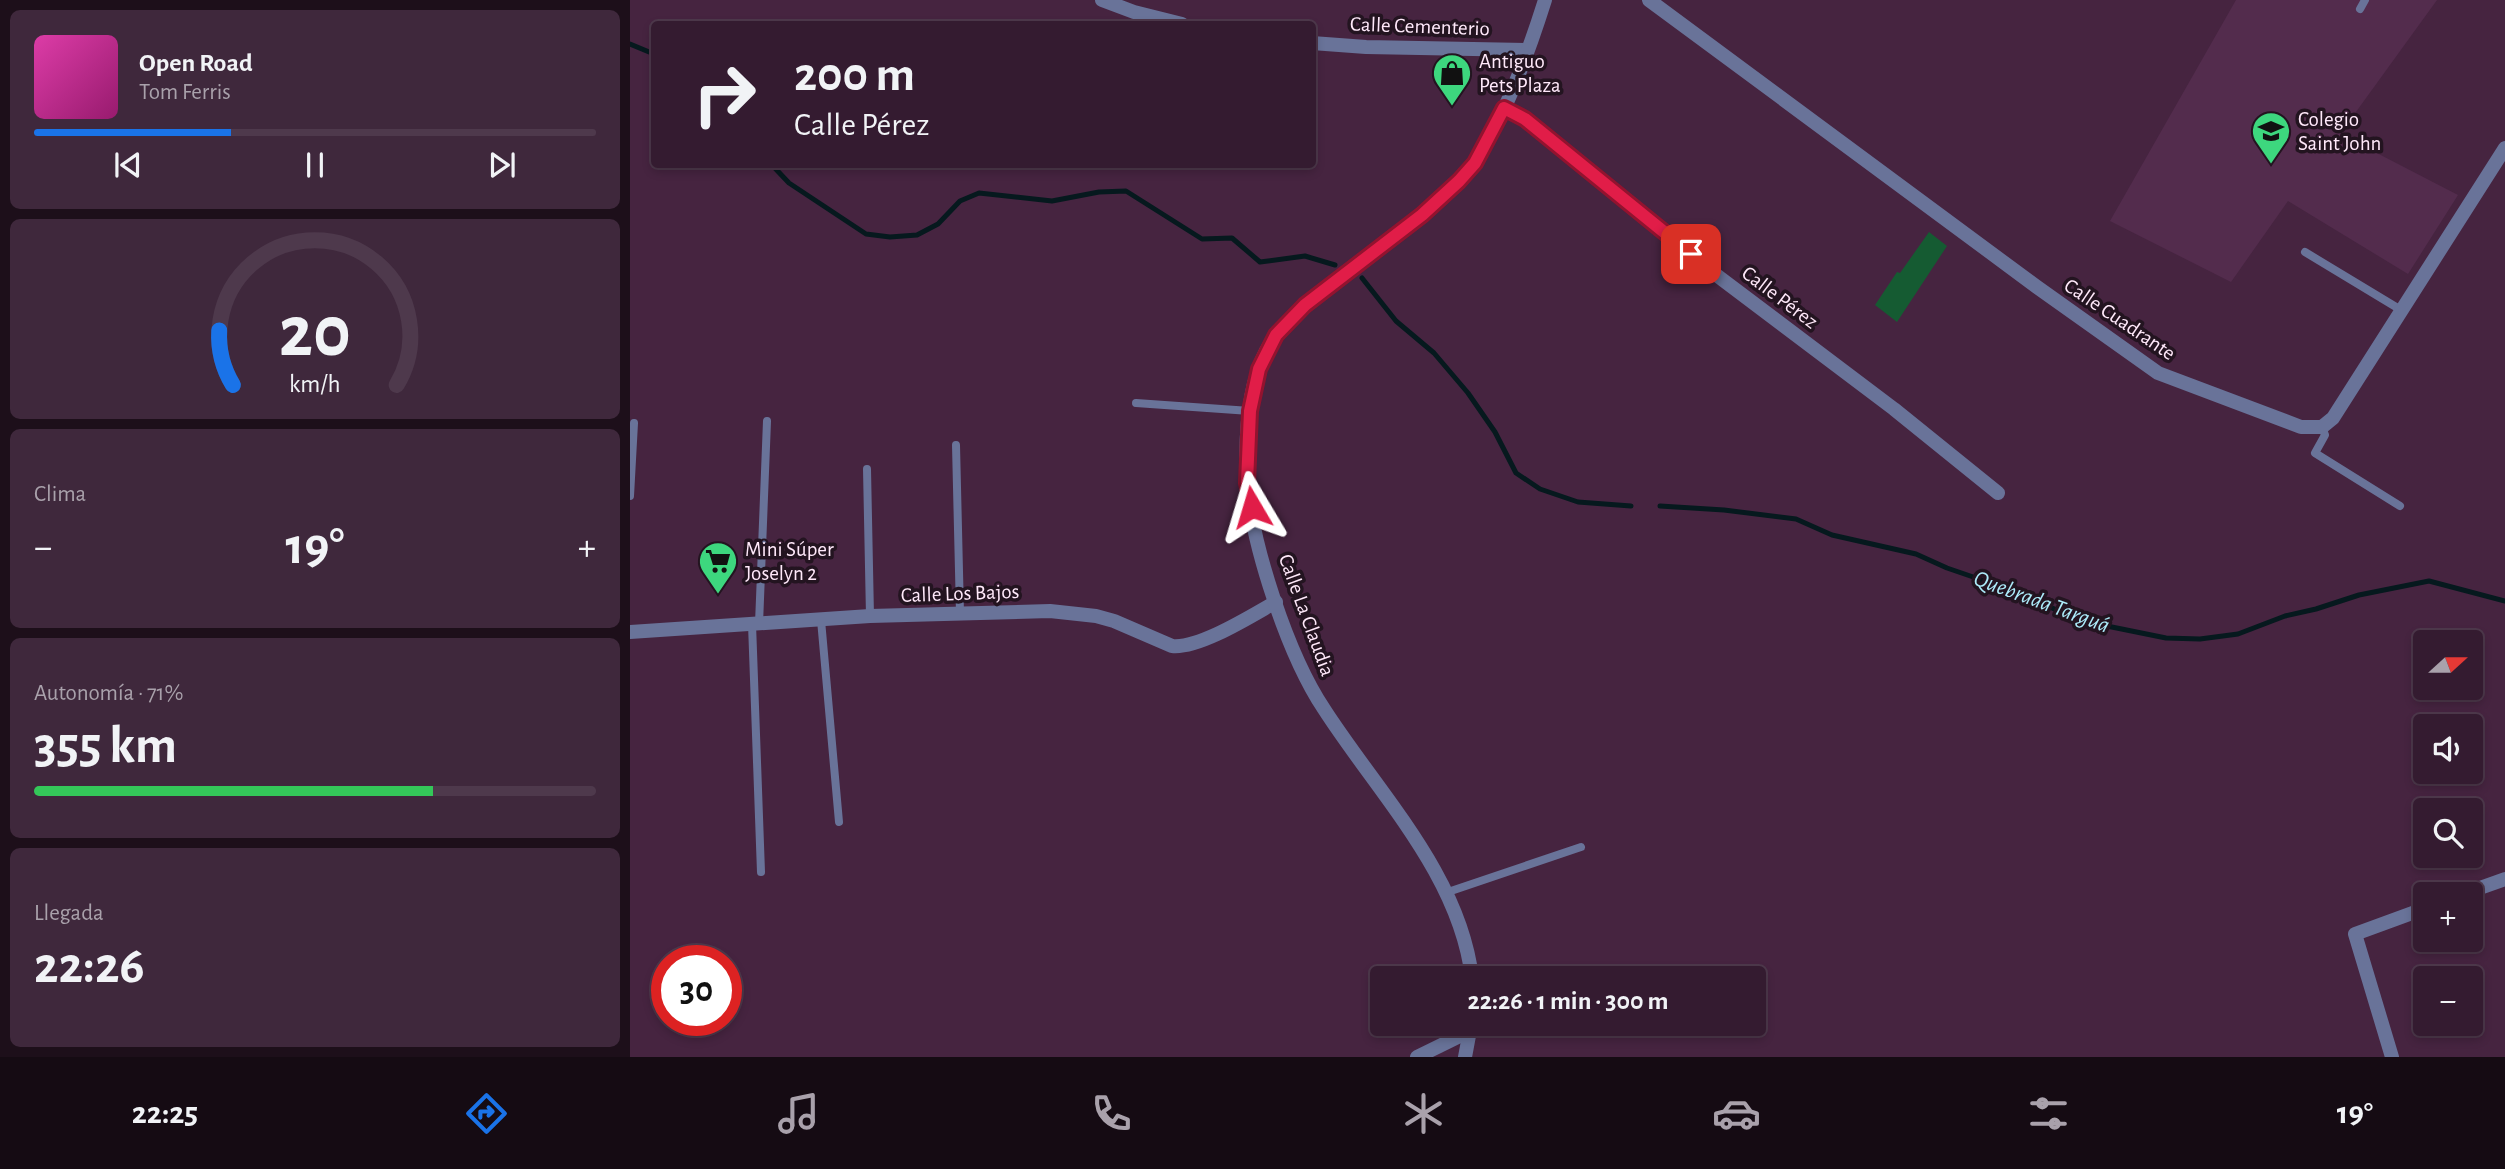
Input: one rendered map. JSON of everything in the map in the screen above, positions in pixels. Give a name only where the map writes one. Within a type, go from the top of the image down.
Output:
[{"type":"street","points":[[1102,0],[1137,6],[1174,21]]},
{"type":"street","name":"Calle La Claudia","points":[[1469,966],[1461,930],[1445,893],[1408,825],[1355,756],[1298,663],[1276,602],[1256,531],[1247,483],[1250,411],[1259,369],[1276,335],[1287,321],[1422,215],[1475,163],[1504,108],[1545,0]]},
{"type":"street","name":"Calle Cuadrante","points":[[1649,0],[2036,287],[2158,373],[2301,427],[2322,427]]},
{"type":"street","name":"Calle Cementerio","points":[[1316,43],[1366,47],[1527,50]]},
{"type":"street","name":"Calle Pérez","points":[[1504,108],[1525,119],[1712,271],[1894,409],[1998,494]]},
{"type":"street","points":[[2322,427],[2333,418],[2505,148]]},
{"type":"street","name":"Calle Los Bajos","points":[[630,632],[870,616],[1050,611],[1096,616],[1172,646],[1181,647],[1200,642],[1276,602]]},
{"type":"street","points":[[2483,887],[2505,879]]},
{"type":"street","points":[[2392,1057],[2355,934],[2413,913]]},
{"type":"street","points":[[1417,1057],[1456,1036]]},
{"type":"street","points":[[1465,1057],[1469,1036]]},
{"type":"lane","points":[[2360,9],[2365,0]]},
{"type":"lane","points":[[2305,252],[2401,310]]},
{"type":"lane","points":[[1136,403],[1250,411]]},
{"type":"lane","points":[[761,872],[756,624],[767,421]]},
{"type":"lane","points":[[630,496],[634,423]]},
{"type":"lane","points":[[2322,427],[2325,435],[2315,453],[2400,506]]},
{"type":"lane","points":[[956,445],[960,613]]},
{"type":"lane","points":[[867,469],[870,616]]},
{"type":"lane","points":[[821,620],[839,822]]},
{"type":"lane","points":[[1445,893],[1581,847]]},
{"type":"shaded area","name":"Colegio Saint John","points":[[2236,0],[2437,0],[2340,134],[2458,195],[2408,274],[2288,201],[2231,282],[2110,221]]},
{"type":"green space","points":[[1929,232],[1947,246],[1897,322],[1875,305]]},
{"type":"waterway","name":"Quebrada Targuá","points":[[630,44],[651,53]]},
{"type":"waterway","name":"Quebrada Targuá","points":[[775,168],[789,183],[866,234],[890,237],[917,235],[938,224],[960,201],[979,193],[1052,201],[1099,192],[1126,191],[1202,239],[1232,238],[1260,262],[1305,256],[1335,265]]},
{"type":"waterway","name":"Quebrada Targuá","points":[[1362,278],[1396,321],[1434,353],[1468,393],[1495,432],[1516,473],[1540,489],[1578,502],[1631,506]]},
{"type":"waterway","name":"Quebrada Targuá","points":[[1660,506],[1724,510],[1796,519],[1832,535],[1916,554],[2097,624],[2166,638],[2200,639],[2238,634],[2285,616],[2359,595],[2429,581],[2505,601]]},
{"type":"place","name":"Antiguo Pets Plaza","points":[[1452,107]]},
{"type":"place","name":"Colegio Saint John","points":[[2271,165]]},
{"type":"place","name":"Mini Súper Joselyn 2","points":[[718,595]]},
{"type":"route","points":[[1252,507],[1247,483],[1250,411],[1259,369],[1276,335],[1305,305],[1440,200],[1475,163],[1504,108],[1525,119],[1691,254]]}]
